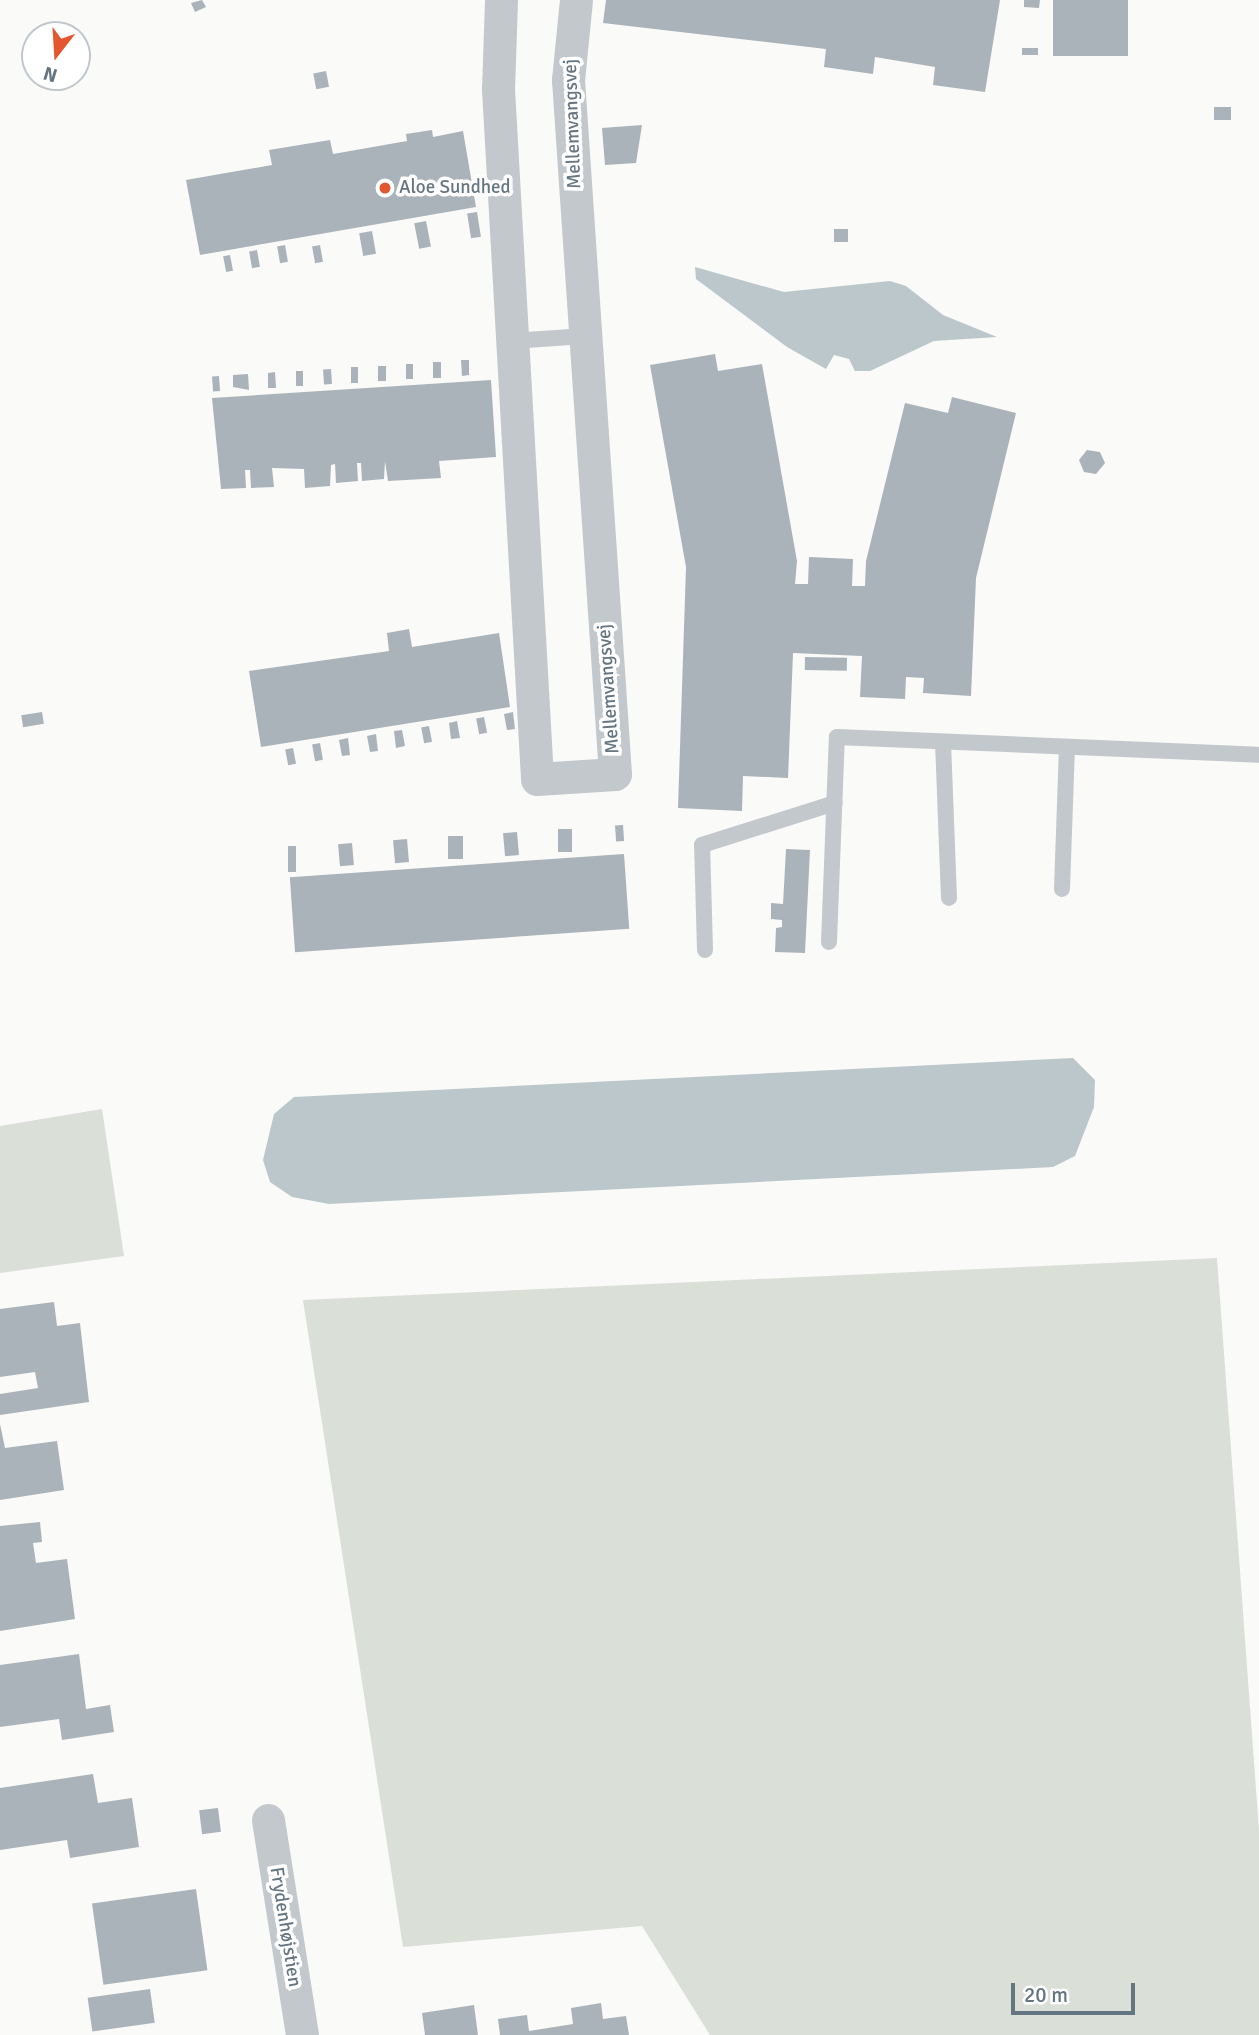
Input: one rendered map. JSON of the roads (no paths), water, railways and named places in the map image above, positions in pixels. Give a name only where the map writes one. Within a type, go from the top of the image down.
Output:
[{"type":"street","name":"Mellemvangsvej","points":[[501,0],[498,89],[537,779],[615,774],[568,80],[576,0]]},
{"type":"street","name":"Frydenhøjstien","points":[[268,1820],[302,2035]]},
{"type":"lane","points":[[512,341],[585,336]]},
{"type":"lane","points":[[829,942],[837,737],[1259,755]]},
{"type":"lane","points":[[943,742],[949,898]]},
{"type":"lane","points":[[1062,890],[1067,747]]},
{"type":"lane","points":[[705,950],[702,845],[835,803]]},
{"type":"place","name":"Aloe Sundhed","points":[[385,188]]}]
